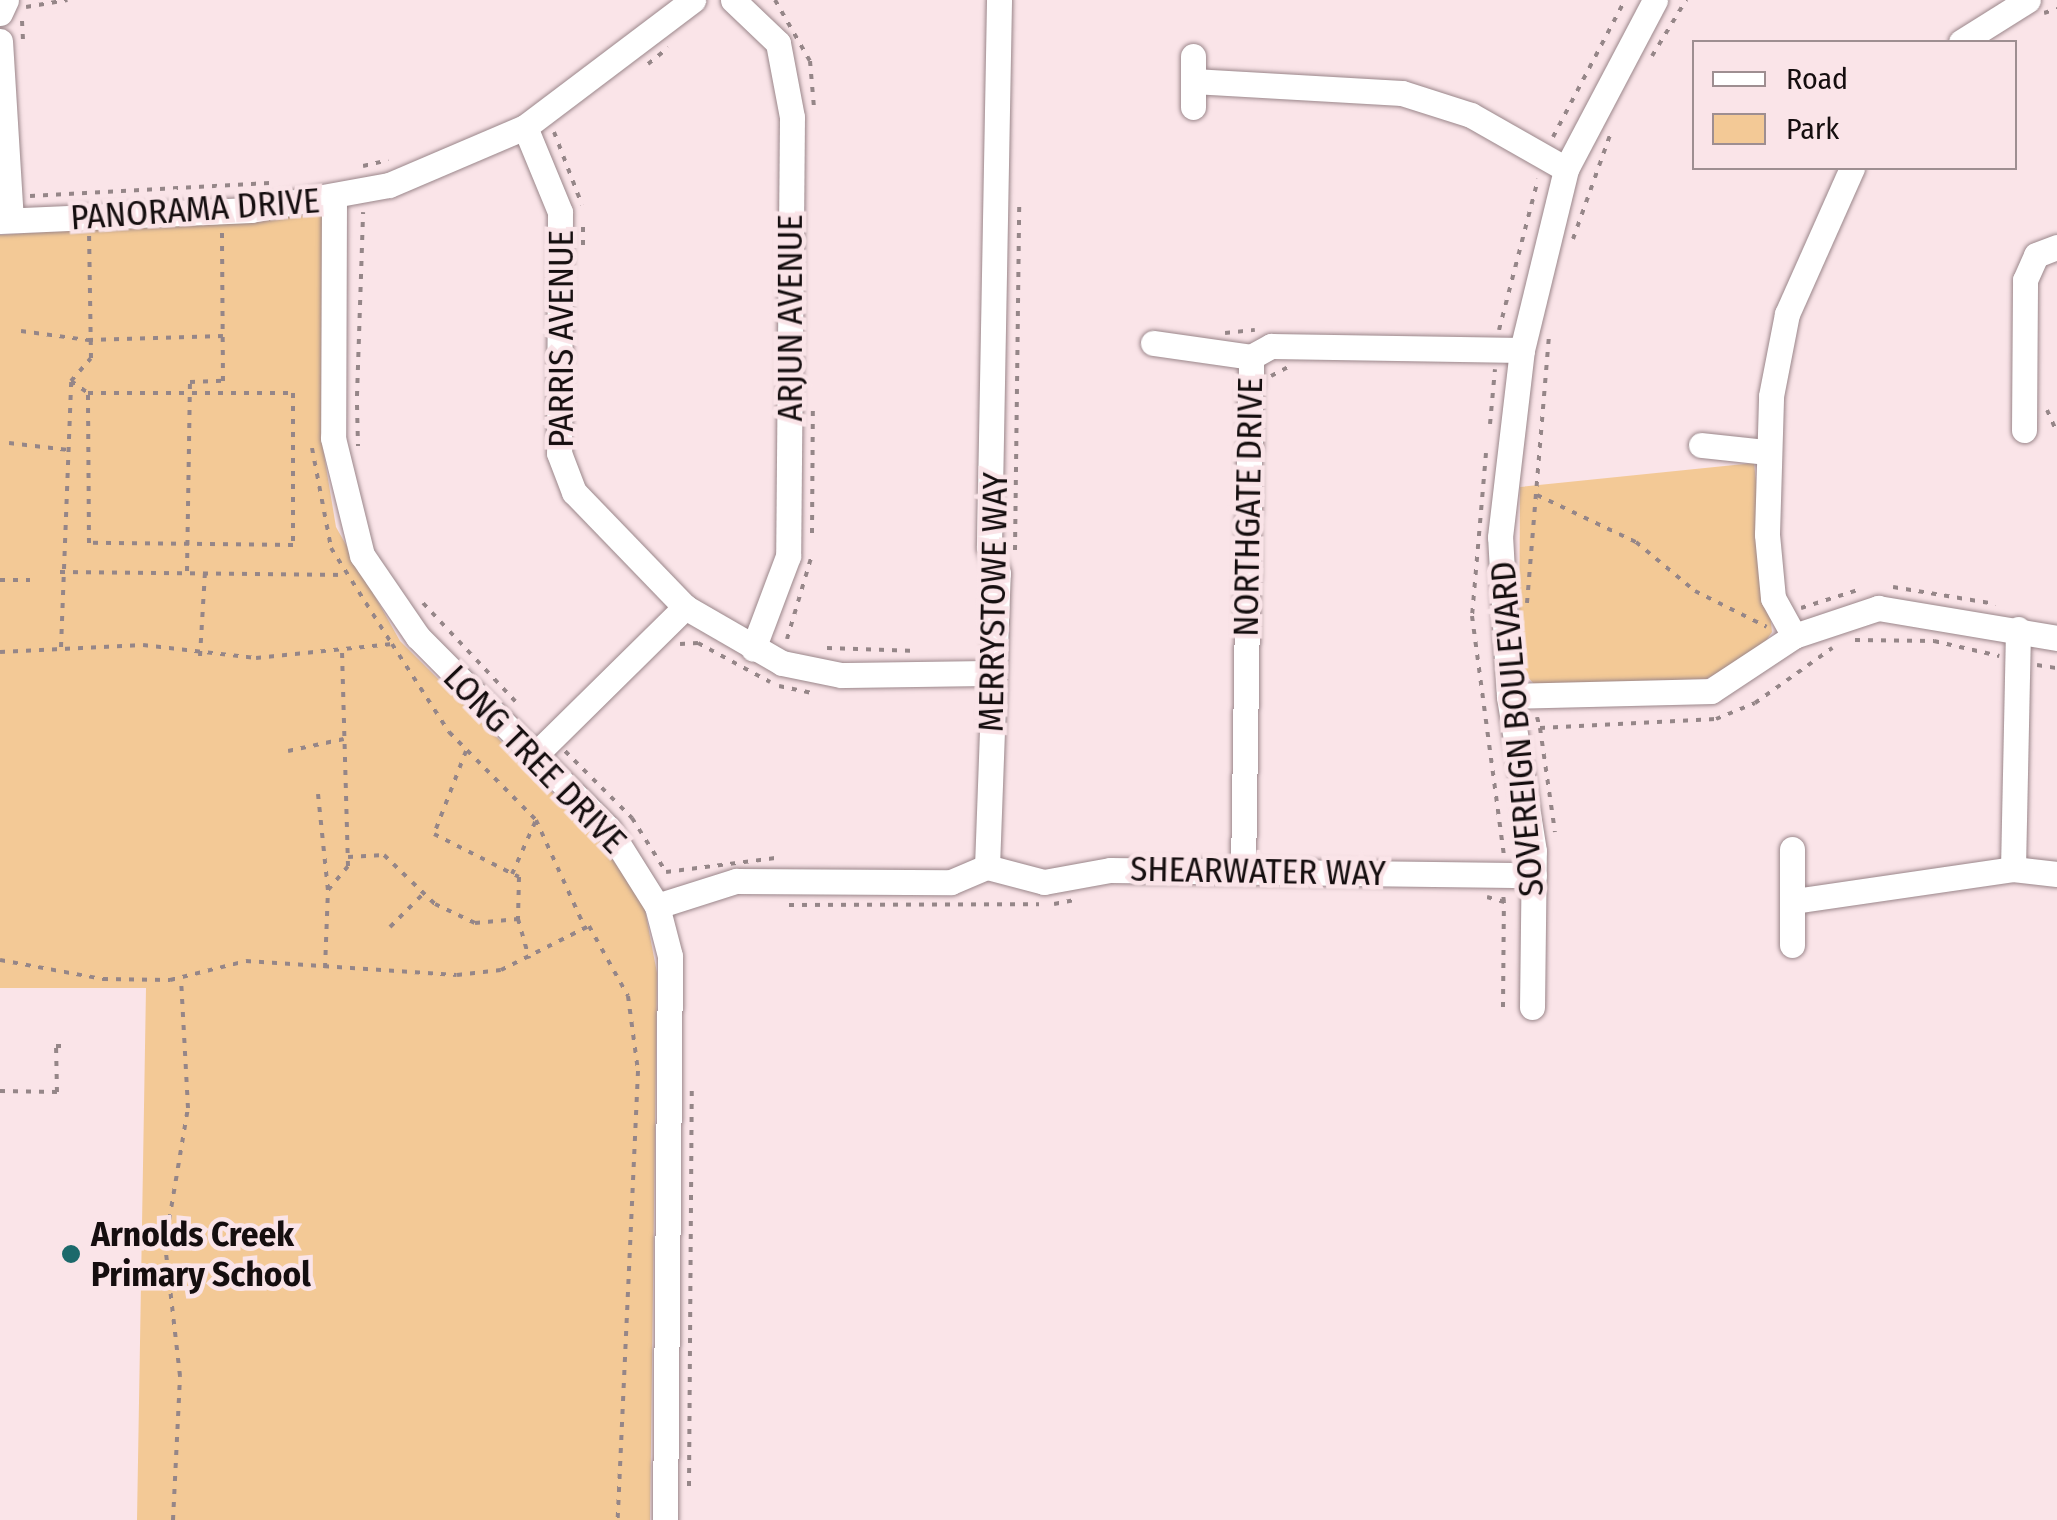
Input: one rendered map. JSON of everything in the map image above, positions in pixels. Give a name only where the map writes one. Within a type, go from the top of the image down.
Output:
[{"type":"street","points":[[0,14],[6,0]]},
{"type":"street","name":"PANORAMA DRIVE","points":[[6,220],[88,230],[334,200],[538,136],[693,0]]},
{"type":"street","name":"ARJUN AVENUE","points":[[733,0],[778,43],[792,117],[788,556],[752,649]]},
{"type":"street","name":"MERRYSTOWE WAY","points":[[987,867],[999,0]]},
{"type":"street","name":"SOVEREIGN BOULEVARD","points":[[1532,1007],[1534,875],[1521,696],[1500,537],[1522,350],[1556,163],[1655,0]]},
{"type":"street","points":[[1964,40],[2028,0]]},
{"type":"street","points":[[0,42],[6,220]]},
{"type":"street","points":[[1193,81],[1402,92],[1472,116],[1556,163]]},
{"type":"street","name":"PARRIS AVENUE","points":[[538,136],[560,212],[563,472],[686,607],[752,649],[841,675],[992,673]]},
{"type":"street","points":[[1794,615],[1772,582],[1767,452],[1787,314],[1851,170]]},
{"type":"street","name":"LONG TREE DRIVE","points":[[334,200],[333,438],[346,516],[388,601],[551,749],[608,828],[657,906],[673,988],[665,1520]]},
{"type":"street","points":[[2024,430],[2025,280],[2036,255],[2057,248]]},
{"type":"street","name":"NORTHGATE DRIVE","points":[[1243,871],[1251,357],[1290,346],[1492,338],[1522,350]]},
{"type":"street","points":[[1152,343],[1229,340],[1251,357]]},
{"type":"street","points":[[1701,445],[1767,452]]},
{"type":"street","points":[[551,749],[686,607]]},
{"type":"street","points":[[1521,696],[1711,691],[1794,615],[1878,608],[2018,628],[2057,638]]},
{"type":"street","points":[[2013,868],[2018,628]]},
{"type":"street","points":[[1792,849],[1792,944]]},
{"type":"street","points":[[657,906],[736,881],[950,882],[987,867]]},
{"type":"street","name":"SHEARWATER WAY","points":[[987,867],[1044,882],[1110,870],[1534,875]]},
{"type":"street","points":[[1794,901],[2013,868],[2057,874]]},
{"type":"path","points":[[24,57],[23,10],[67,0]]},
{"type":"path","points":[[1504,1007],[1507,874],[1472,616],[1492,338],[1556,163],[1625,0]]},
{"type":"path","points":[[1643,71],[1686,0]]},
{"type":"path","points":[[636,72],[676,40]]},
{"type":"path","points":[[1570,246],[1616,120]]},
{"type":"path","points":[[566,124],[538,136],[580,191],[583,266]]},
{"type":"path","points":[[356,168],[408,153]]},
{"type":"path","points":[[30,176],[31,196],[278,182]]},
{"type":"path","points":[[1014,558],[1019,199]]},
{"type":"path","points":[[358,454],[358,223],[368,207]]},
{"type":"path","points":[[187,571],[190,382],[222,380],[225,224],[205,226]]},
{"type":"path","points":[[61,647],[60,572],[70,450],[71,380],[91,358],[88,230]]},
{"type":"path","points":[[1527,620],[1550,329]]},
{"type":"path","points":[[21,330],[88,340],[223,336]]},
{"type":"path","points":[[1267,386],[1274,372],[1291,370],[1290,346]]},
{"type":"path","points":[[71,380],[88,392],[293,393],[293,545],[89,543],[88,392]]},
{"type":"path","points":[[312,438],[320,522],[346,576],[467,750],[536,820],[585,928],[628,996],[638,1071],[626,1181],[634,1332],[618,1520]]},
{"type":"path","points":[[9,443],[70,450]]},
{"type":"path","points":[[1537,495],[1636,542],[1750,626],[1794,615]]},
{"type":"path","points":[[60,572],[205,571],[346,576]]},
{"type":"path","points":[[200,656],[205,571]]},
{"type":"path","points":[[0,580],[30,580]]},
{"type":"path","points":[[420,599],[522,709]]},
{"type":"path","points":[[1521,696],[1540,728],[1670,726],[1733,714],[1832,648],[1867,638],[1934,641],[2057,668]]},
{"type":"path","points":[[676,645],[698,643],[796,692],[832,693]]},
{"type":"path","points":[[0,652],[144,645],[200,656],[392,644]]},
{"type":"path","points":[[786,644],[801,646]]},
{"type":"path","points":[[328,890],[347,856],[342,646]]},
{"type":"path","points":[[816,647],[928,651]]},
{"type":"path","points":[[288,751],[344,739]]},
{"type":"path","points":[[551,749],[581,739]]},
{"type":"path","points":[[551,749],[632,818],[666,872],[728,857],[779,858]]},
{"type":"path","points":[[467,750],[434,834],[512,874]]},
{"type":"path","points":[[318,794],[328,890],[325,970]]},
{"type":"path","points":[[529,958],[518,919],[512,874],[536,820]]},
{"type":"path","points":[[347,856],[384,855],[424,894],[475,922],[518,919]]},
{"type":"path","points":[[784,904],[1027,905],[1092,893]]},
{"type":"path","points":[[390,927],[424,894]]},
{"type":"path","points":[[1473,897],[1504,902]]},
{"type":"path","points":[[0,960],[102,978],[181,979],[246,961],[325,970],[457,975],[529,958],[585,928]]},
{"type":"path","points":[[173,1520],[180,1376],[165,1245],[188,1108],[181,979]]},
{"type":"path","points":[[0,1091],[57,1092],[64,1046]]},
{"type":"green space","points":[[322,214],[321,437],[336,527],[400,641],[596,836],[644,905],[657,973],[650,1520],[137,1520],[146,988],[0,988],[0,235]]},
{"type":"green space","points":[[1754,463],[1772,632],[1759,651],[1706,679],[1536,686],[1519,668],[1520,487]]},
{"type":"place","name":"Arnolds Creek Primary School","points":[[71,1254]]}]
